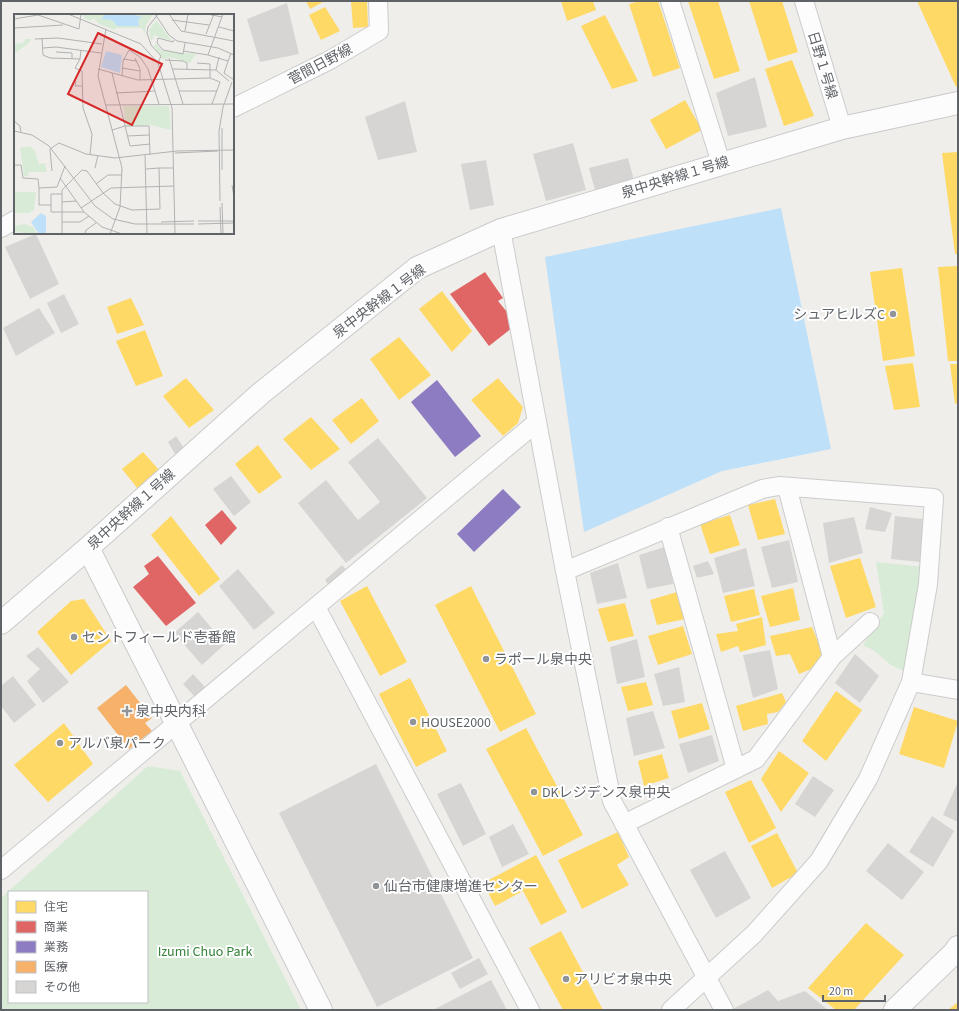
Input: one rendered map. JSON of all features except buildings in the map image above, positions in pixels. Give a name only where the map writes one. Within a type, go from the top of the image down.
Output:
[{"type":"street","name":"菅間日野線","points":[[234,108],[330,60],[379,31],[378,1]]},
{"type":"street","points":[[670,1],[721,164]]},
{"type":"street","name":"日野１号線","points":[[804,1],[842,128]]},
{"type":"street","name":"泉中央幹線１号線","points":[[1,623],[88,548],[260,394],[417,268],[501,230],[842,128],[958,103]]},
{"type":"street","points":[[1,228],[14,221]]},
{"type":"street","points":[[501,230],[565,571],[612,801],[724,1010]]},
{"type":"street","points":[[1,870],[537,422]]},
{"type":"street","points":[[565,571],[762,489],[779,486],[934,498],[928,584],[911,682],[868,779],[819,861],[754,934],[671,1010]]},
{"type":"street","points":[[787,487],[832,657]]},
{"type":"street","points":[[668,527],[736,769]]},
{"type":"street","points":[[88,548],[321,1010]]},
{"type":"street","points":[[316,607],[530,1010]]},
{"type":"street","points":[[624,824],[756,759],[832,657],[870,622]]},
{"type":"street","points":[[911,682],[958,690]]},
{"type":"street","points":[[895,1010],[957,951]]},
{"type":"green space","points":[[876,562],[924,567],[906,672],[891,665],[873,650],[863,645],[884,613]]},
{"type":"green space","name":"Izumi Chuo Park","points":[[148,766],[180,771],[301,1010],[1,1010],[1,898],[8,892],[8,1003],[148,1003],[148,891],[9,891]]},
{"type":"water","points":[[781,208],[831,449],[722,471],[584,532],[545,257]]},
{"type":"place","name":"シュアヒルズC","points":[[893,314]]},
{"type":"place","name":"セントフィールド壱番館","points":[[74,637]]},
{"type":"place","name":"ラポール泉中央","points":[[486,659]]},
{"type":"place","name":"泉中央内科","points":[[127,711]]},
{"type":"place","name":"HOUSE2000","points":[[413,722]]},
{"type":"place","name":"アルバ泉パーク","points":[[60,743]]},
{"type":"place","name":"DKレジデンス泉中央","points":[[534,792]]},
{"type":"place","name":"仙台市健康増進センター","points":[[376,886]]},
{"type":"place","name":"アリビオ泉中央","points":[[566,979]]}]
